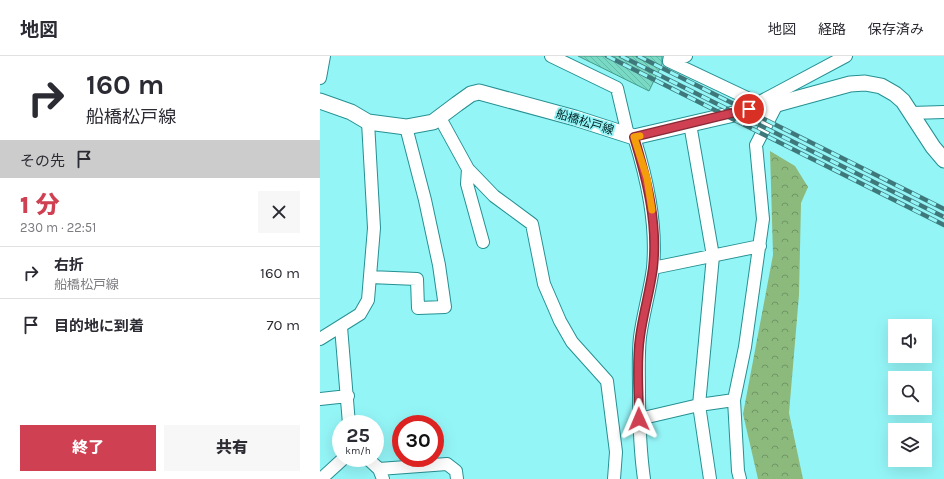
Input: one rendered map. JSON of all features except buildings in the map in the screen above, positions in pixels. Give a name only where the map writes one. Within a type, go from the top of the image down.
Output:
[{"type":"main road","points":[[631,136],[690,124],[850,84],[865,83],[881,86],[895,94],[903,101],[933,147],[944,160]]},
{"type":"main road","name":"船橋松戸線","points":[[320,101],[351,112],[368,122],[406,127],[424,125],[440,118],[462,101],[479,92],[575,118],[631,136]]},
{"type":"street","points":[[320,78],[324,56]]},
{"type":"street","points":[[551,56],[617,88],[631,136],[647,178],[651,201],[653,268],[640,337],[639,419],[644,479]]},
{"type":"street","points":[[670,59],[686,56]]},
{"type":"street","points":[[740,479],[738,471],[734,400],[745,347],[763,220],[756,145],[766,104],[846,56]]},
{"type":"street","points":[[670,59],[766,104]]},
{"type":"street","points":[[911,114],[944,112]]},
{"type":"street","points":[[440,118],[468,169],[494,196],[532,224],[544,284],[560,321],[572,342],[607,381],[616,452],[614,479]]},
{"type":"street","points":[[320,339],[360,314],[368,300],[374,228],[368,122]]},
{"type":"street","points":[[690,124],[713,256],[699,405],[710,479]]},
{"type":"street","points":[[370,277],[417,279],[418,308],[444,307],[439,265],[425,200],[406,127]]},
{"type":"street","points":[[468,169],[467,184],[483,242]]},
{"type":"street","points":[[653,268],[760,246]]},
{"type":"street","points":[[341,327],[349,415]]},
{"type":"street","points":[[320,399],[348,396]]},
{"type":"street","points":[[639,419],[699,405],[734,400]]},
{"type":"street","points":[[381,474],[447,464],[456,471],[458,479]]},
{"type":"street","points":[[321,479],[334,467]]},
{"type":"green space","points":[[770,151],[795,166],[808,187],[801,203],[799,295],[789,413],[803,479],[758,479],[743,414],[773,255]]},
{"type":"railway","points":[[607,56],[944,225]]},
{"type":"railway","points":[[621,56],[944,217]]},
{"type":"railway","points":[[638,56],[944,209]]},
{"type":"slow traffic","points":[[640,136],[634,137],[647,178],[652,210]]},
{"type":"route","points":[[639,419],[638,358],[640,337],[653,268],[653,242],[651,201],[647,178],[634,137],[749,109]]}]
